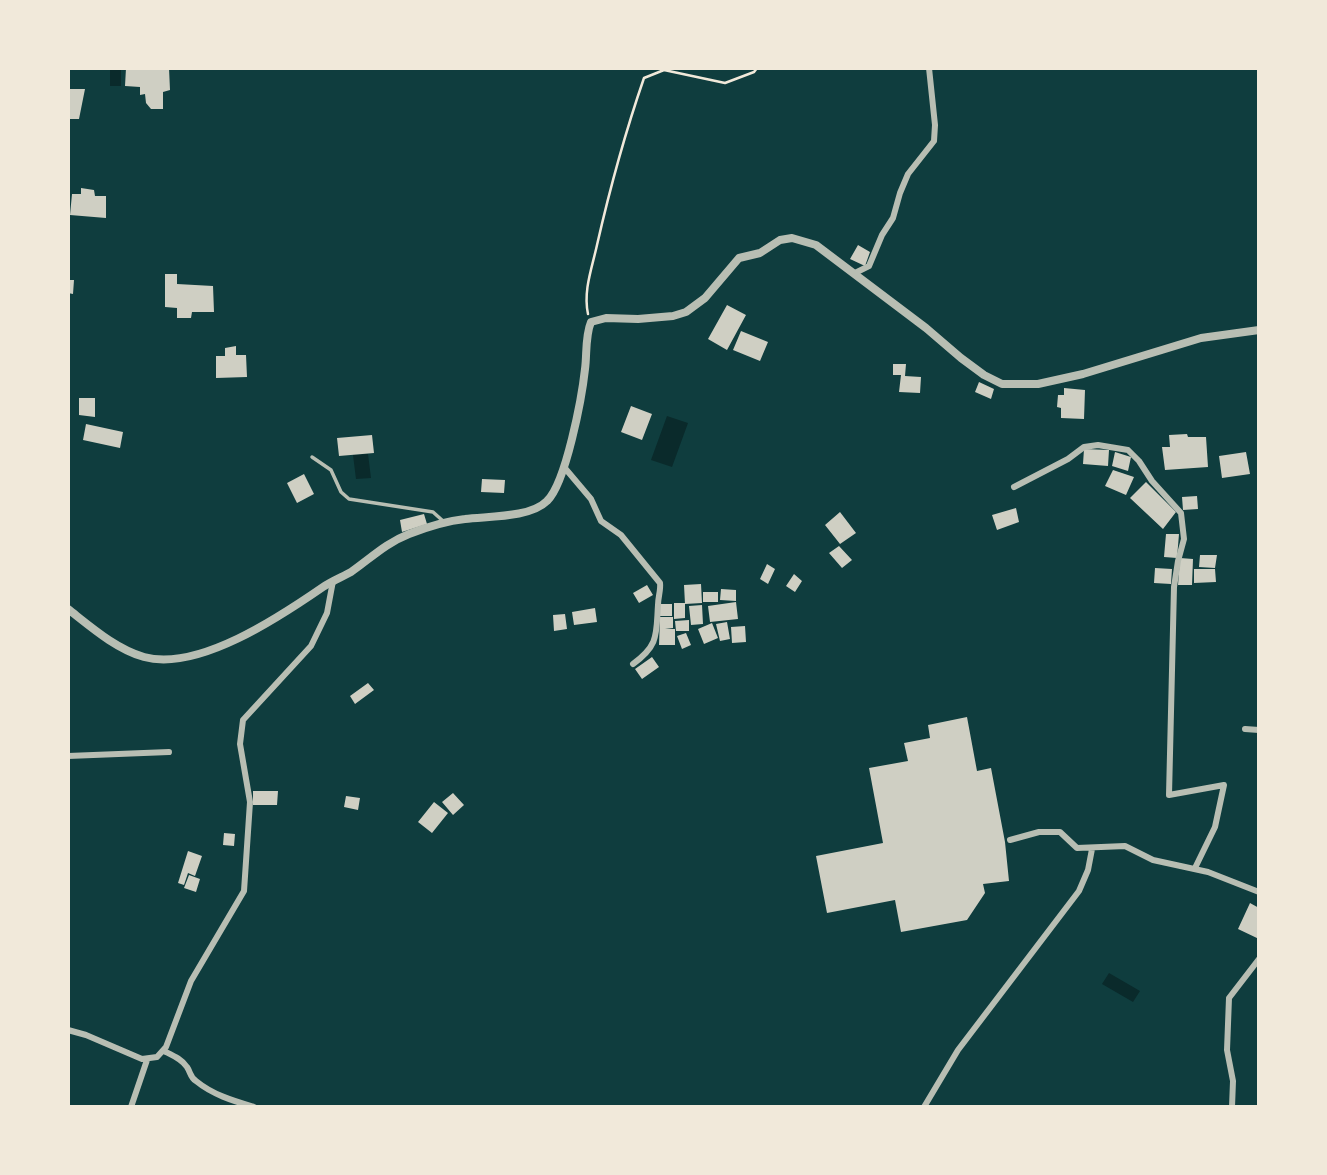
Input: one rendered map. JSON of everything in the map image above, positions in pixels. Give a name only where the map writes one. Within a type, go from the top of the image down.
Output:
[{"type":"street","points":[[855,273],[869,266],[881,235],[893,218],[908,174],[933,141],[935,125],[929,68]]},
{"type":"street","points":[[68,609],[106,637],[134,653],[155,659],[186,658],[272,621],[351,572],[393,540],[444,523],[536,508],[551,497],[564,467],[585,373],[589,326],[594,320],[651,318],[686,312],[705,299],[739,258],[760,253],[780,240],[792,238],[817,245],[984,376],[1002,384],[1038,384],[1083,374],[1201,338],[1259,330]]},
{"type":"street","points":[[1014,487],[1068,459],[1084,447],[1098,445],[1128,450],[1181,513],[1184,539],[1174,587],[1169,795],[1224,785],[1215,827],[1195,869]]},
{"type":"street","points":[[564,467],[591,499],[601,521],[621,535],[660,583],[658,631],[646,654],[633,664]]},
{"type":"street","points":[[68,1030],[86,1034],[147,1060],[164,1051],[191,981],[244,891],[250,802],[240,744],[243,720],[311,646],[327,613],[333,581]]},
{"type":"street","points":[[1245,729],[1259,730]]},
{"type":"street","points":[[68,757],[169,752]]},
{"type":"street","points":[[1010,841],[1039,832],[1060,832],[1077,848],[1125,846],[1153,860],[1195,869],[1259,891]]},
{"type":"street","points":[[924,1107],[958,1050],[1079,891],[1088,870],[1092,849]]},
{"type":"street","points":[[1232,1107],[1233,1080],[1227,1050],[1229,998],[1259,959]]},
{"type":"street","points":[[164,1051],[179,1059],[187,1067],[192,1079],[201,1085],[218,1095],[254,1107]]},
{"type":"street","points":[[131,1107],[147,1060]]},
{"type":"lane","points":[[312,457],[331,470],[341,492],[349,499],[432,512],[444,523]]},
{"type":"path","points":[[594,320],[587,313],[586,296],[622,144],[644,78],[664,70],[725,83],[754,72],[757,68]]},
{"type":"water","points":[[110,68],[121,68],[121,86],[110,86]]},
{"type":"water","points":[[667,416],[688,423],[672,467],[651,460]]},
{"type":"water","points":[[368,454],[371,478],[356,479],[353,455]]},
{"type":"water","points":[[1109,973],[1140,991],[1133,1002],[1102,984]]},
{"type":"building","points":[[126,68],[169,68],[170,90],[163,92],[163,109],[151,109],[146,103],[145,94],[140,95],[140,87],[125,86]]},
{"type":"building","points":[[68,89],[85,89],[79,119],[68,119]]},
{"type":"building","points":[[81,188],[94,190],[95,196],[106,196],[106,218],[70,215],[72,194],[81,194]]},
{"type":"building","points":[[858,245],[870,252],[865,266],[850,259]]},
{"type":"building","points":[[165,274],[177,274],[177,284],[213,286],[214,312],[192,312],[191,318],[177,318],[177,308],[165,307]]},
{"type":"building","points":[[68,280],[74,280],[73,294],[68,293]]},
{"type":"building","points":[[727,305],[746,315],[727,350],[708,339]]},
{"type":"building","points":[[741,331],[768,342],[760,361],[733,350]]},
{"type":"building","points":[[236,346],[236,355],[246,355],[247,377],[216,378],[216,356],[225,356],[225,348]]},
{"type":"building","points":[[893,364],[906,364],[905,376],[921,377],[920,393],[899,392],[901,375],[893,375]]},
{"type":"building","points":[[979,382],[994,389],[991,399],[975,392]]},
{"type":"building","points":[[1064,388],[1085,390],[1084,419],[1061,418],[1061,408],[1057,407],[1058,395],[1064,395]]},
{"type":"building","points":[[79,398],[95,398],[95,417],[79,415]]},
{"type":"building","points":[[631,406],[652,414],[642,440],[621,432]]},
{"type":"building","points":[[86,424],[123,432],[120,448],[83,440]]},
{"type":"building","points":[[1187,434],[1188,437],[1206,437],[1208,467],[1165,470],[1162,447],[1170,447],[1169,435]]},
{"type":"building","points":[[372,435],[374,453],[339,456],[337,438]]},
{"type":"building","points":[[1084,449],[1109,450],[1108,466],[1083,464]]},
{"type":"building","points":[[1115,452],[1131,457],[1128,471],[1112,466]]},
{"type":"building","points":[[1246,452],[1250,474],[1222,478],[1219,456]]},
{"type":"building","points":[[1113,470],[1134,477],[1126,495],[1105,486]]},
{"type":"building","points":[[304,474],[314,494],[297,503],[287,483]]},
{"type":"building","points":[[482,479],[505,480],[504,493],[481,492]]},
{"type":"building","points":[[1146,482],[1176,512],[1163,529],[1130,498]]},
{"type":"building","points":[[1197,496],[1198,509],[1183,510],[1182,497]]},
{"type":"building","points":[[1016,508],[1019,522],[997,530],[992,515]]},
{"type":"building","points":[[840,512],[856,533],[840,544],[825,525]]},
{"type":"building","points":[[424,514],[427,524],[402,532],[400,520]]},
{"type":"building","points":[[1166,534],[1179,534],[1177,558],[1164,557]]},
{"type":"building","points":[[839,546],[852,560],[842,568],[829,553]]},
{"type":"building","points":[[1200,555],[1217,555],[1215,568],[1199,567]]},
{"type":"building","points":[[1180,558],[1193,559],[1192,585],[1178,585]]},
{"type":"building","points":[[767,564],[775,569],[768,584],[760,579]]},
{"type":"building","points":[[1155,568],[1172,569],[1171,584],[1154,583]]},
{"type":"building","points":[[1194,569],[1215,569],[1216,582],[1194,583]]},
{"type":"building","points":[[794,574],[802,581],[795,592],[786,586]]},
{"type":"building","points":[[701,584],[702,603],[685,604],[684,585]]},
{"type":"building","points":[[647,585],[653,595],[639,603],[633,593]]},
{"type":"building","points":[[721,589],[736,590],[736,601],[720,600]]},
{"type":"building","points":[[703,592],[718,592],[718,602],[703,602]]},
{"type":"building","points":[[736,602],[738,619],[710,622],[708,606]]},
{"type":"building","points":[[674,603],[685,603],[685,618],[674,619]]},
{"type":"building","points":[[660,604],[672,604],[672,616],[660,616]]},
{"type":"building","points":[[702,605],[703,624],[691,625],[689,606]]},
{"type":"building","points":[[595,608],[597,622],[574,625],[572,612]]},
{"type":"building","points":[[565,614],[567,629],[554,631],[553,615]]},
{"type":"building","points":[[660,617],[673,617],[673,628],[665,629],[675,629],[675,645],[659,645]]},
{"type":"building","points":[[689,620],[689,631],[676,631],[675,621]]},
{"type":"building","points":[[727,622],[730,639],[720,641],[716,624]]},
{"type":"building","points":[[712,623],[718,638],[704,644],[698,629]]},
{"type":"building","points":[[745,626],[746,642],[732,643],[731,627]]},
{"type":"building","points":[[686,633],[691,645],[682,649],[677,636]]},
{"type":"building","points":[[652,657],[659,667],[642,679],[635,669]]},
{"type":"building","points":[[368,683],[374,690],[355,704],[350,696]]},
{"type":"building","points":[[967,717],[977,771],[991,768],[1005,842],[1009,881],[983,884],[985,893],[967,920],[901,932],[895,900],[827,913],[816,856],[883,843],[869,768],[908,761],[904,743],[930,738],[928,725]]},
{"type":"building","points":[[253,791],[278,791],[277,805],[253,805]]},
{"type":"building","points":[[453,793],[464,805],[453,815],[442,802]]},
{"type":"building","points":[[346,796],[360,798],[358,810],[344,807]]},
{"type":"building","points":[[434,802],[448,813],[432,833],[418,822]]},
{"type":"building","points":[[224,833],[235,834],[234,846],[223,845]]},
{"type":"building","points":[[188,851],[202,856],[195,876],[188,873],[184,885],[178,883]]},
{"type":"building","points":[[189,875],[200,879],[196,892],[184,888]]},
{"type":"building","points":[[1250,903],[1259,908],[1259,939],[1238,929]]}]
